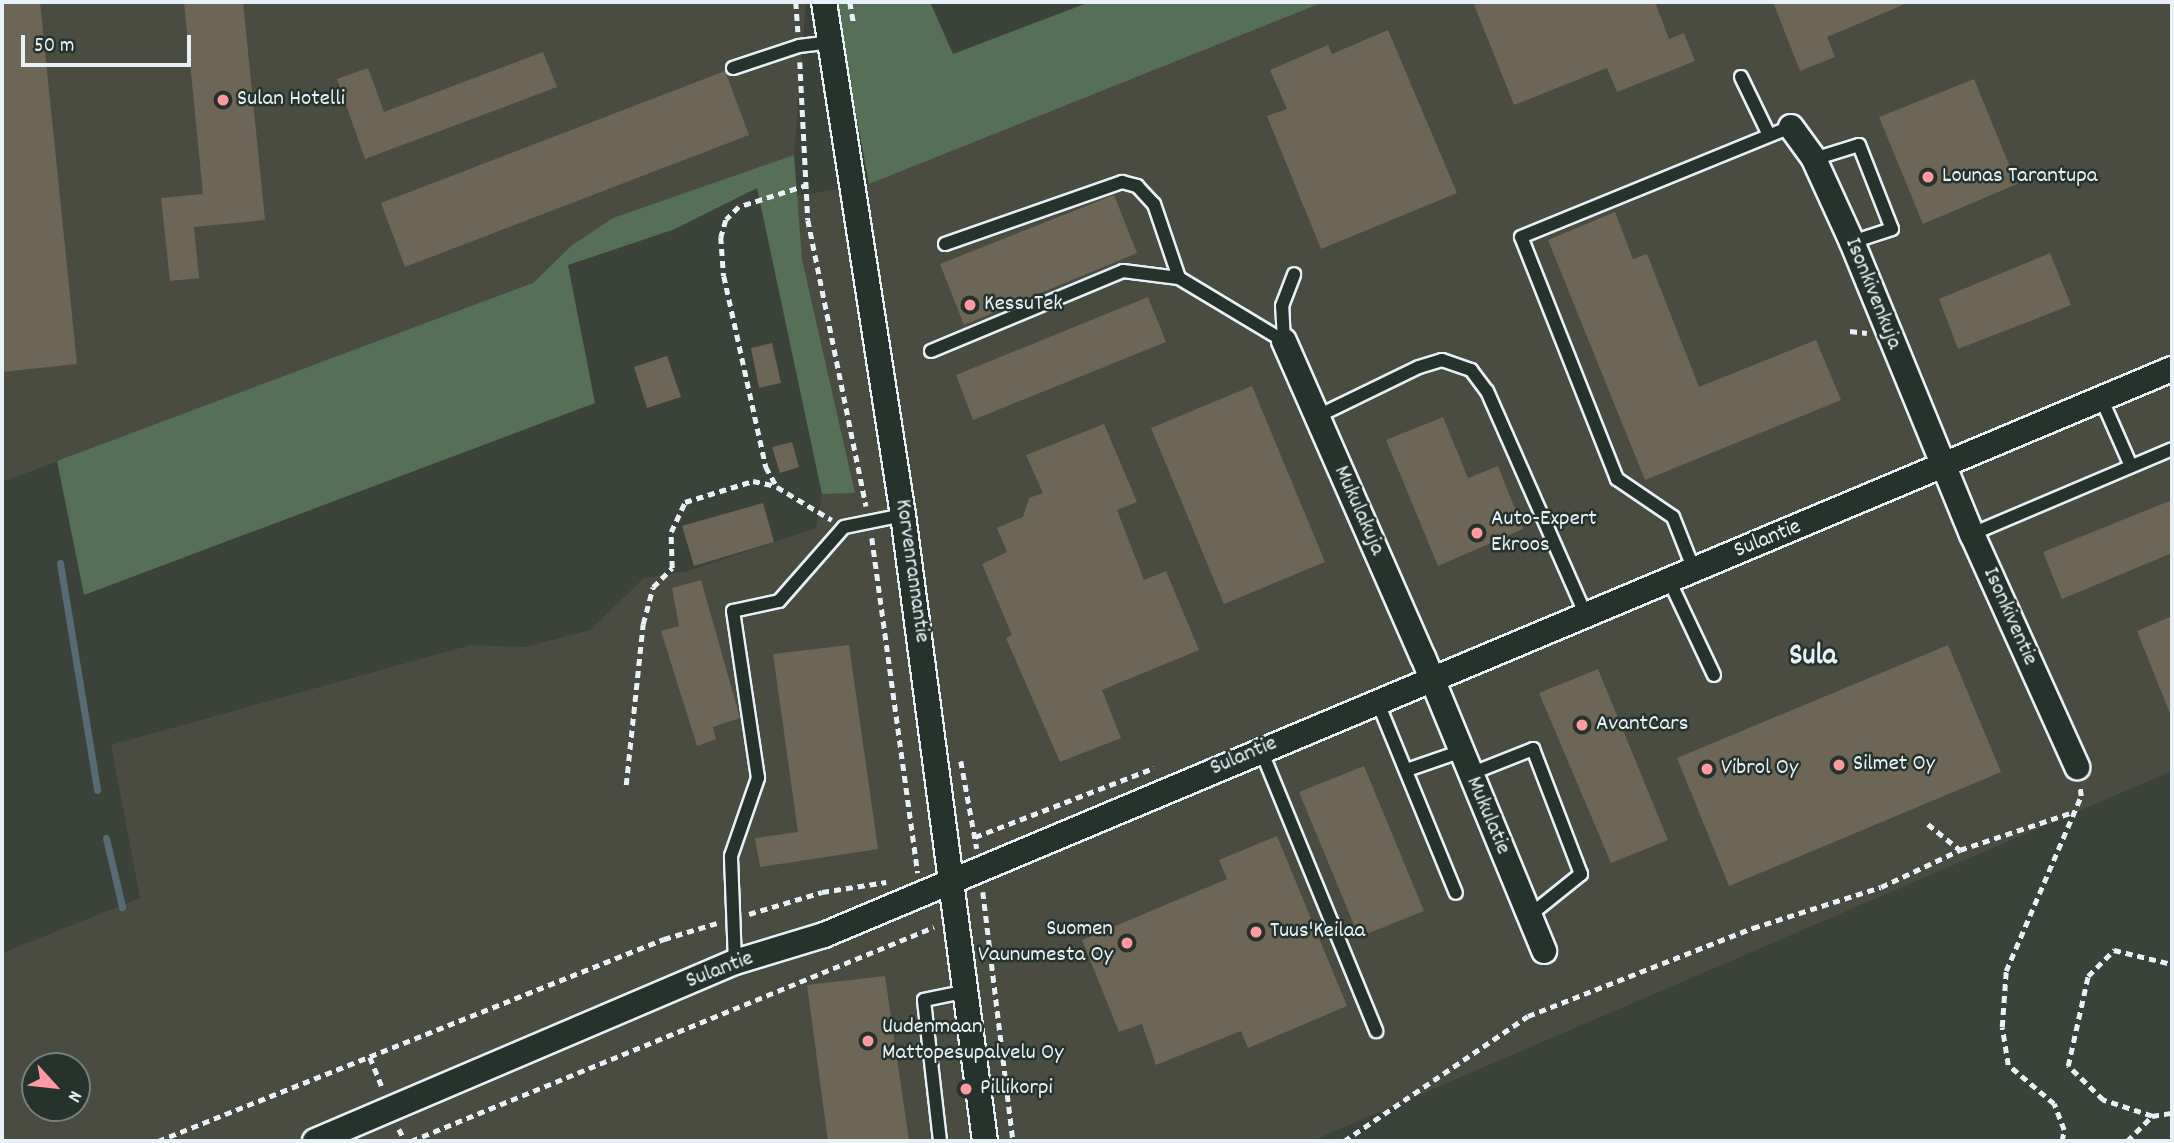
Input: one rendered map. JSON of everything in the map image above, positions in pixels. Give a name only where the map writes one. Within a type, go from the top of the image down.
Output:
[{"type":"street","name":"Korvenrannantie","points":[[824,2],[903,515],[968,991],[985,1141]]},
{"type":"street","name":"Isonkivenkuja","points":[[1780,131],[1814,159],[1852,242],[1944,467]]},
{"type":"street","name":"Mukulakuja","points":[[1284,341],[1430,681]]},
{"type":"street","name":"Sulantie","points":[[315,1141],[735,962],[824,935],[915,883],[953,882],[1261,749],[1944,467],[2172,369]]},
{"type":"street","name":"Isonkiventie","points":[[1944,467],[2077,767]]},
{"type":"street","name":"Mukulatie","points":[[1430,681],[1544,951]]},
{"type":"lane","points":[[733,68],[799,46],[830,42]]},
{"type":"lane","points":[[1694,570],[1673,517],[1617,479],[1521,237],[1780,131],[1741,77]]},
{"type":"lane","points":[[1814,159],[1859,145],[1892,229],[1852,242]]},
{"type":"lane","points":[[945,244],[1122,183],[1137,186],[1154,204],[1179,278]]},
{"type":"lane","points":[[931,351],[1123,271],[1179,278],[1284,341]]},
{"type":"lane","points":[[1284,341],[1282,306],[1294,274]]},
{"type":"lane","points":[[1315,417],[1419,367],[1442,360],[1471,370],[1487,391],[1586,615]]},
{"type":"lane","points":[[2101,398],[2131,466]]},
{"type":"lane","points":[[1972,534],[2172,449]]},
{"type":"lane","points":[[735,962],[731,856],[758,778],[733,611],[779,601],[844,527],[903,515]]},
{"type":"lane","points":[[1669,580],[1714,675]]},
{"type":"lane","points":[[1378,702],[1408,769],[1456,893]]},
{"type":"lane","points":[[1261,749],[1376,1031]]},
{"type":"lane","points":[[1470,774],[1533,749],[1581,874],[1530,915]]},
{"type":"lane","points":[[1408,769],[1459,752]]},
{"type":"lane","points":[[940,1141],[924,1000],[968,991]]},
{"type":"path","points":[[796,2],[808,220],[870,522],[915,883],[937,926],[939,937]]},
{"type":"path","points":[[777,487],[766,467],[724,276],[721,237],[726,220],[739,207],[808,185]]},
{"type":"path","points":[[626,785],[643,624],[653,587],[672,568],[671,532],[685,502],[753,481],[777,487],[844,527]]},
{"type":"path","points":[[2062,1141],[2064,1130],[2054,1104],[2008,1065],[2002,1027],[2007,971],[2081,796],[2077,767]]},
{"type":"path","points":[[1344,1141],[1528,1016],[1753,928],[1881,887],[1960,850],[2074,812]]},
{"type":"path","points":[[1928,824],[1960,850]]},
{"type":"path","points":[[158,1141],[664,939],[822,892],[894,880]]},
{"type":"path","points":[[411,1141],[937,926]]},
{"type":"path","points":[[2172,964],[2114,950],[2088,976],[2068,1066],[2103,1100],[2152,1116],[2172,1113]]},
{"type":"path","points":[[2127,1141],[2152,1116]]},
{"type":"shaded area","points":[[2,2],[806,2],[794,155],[571,246],[533,283],[2,482]]},
{"type":"shaded area","points":[[1324,2],[2172,2],[2172,771],[1312,1141],[2,1141],[2,953],[140,898],[111,745],[471,645],[525,647],[590,630],[644,578],[688,571],[816,528],[822,494],[855,493],[802,259],[795,196],[869,184]]},
{"type":"green space","points":[[835,2],[930,2],[953,54],[1090,2],[1324,2],[869,184]]},
{"type":"green space","points":[[794,155],[802,259],[855,493],[822,494],[757,188],[675,229],[568,265],[595,403],[84,595],[57,461],[533,283],[571,246],[613,218]]},
{"type":"building","points":[[2,2],[40,2],[77,364],[2,372]]},
{"type":"building","name":"Sulan Hotelli","points":[[184,2],[243,2],[265,220],[194,227],[199,278],[170,281],[161,198],[203,194]]},
{"type":"building","points":[[1473,2],[1655,2],[1669,39],[1684,33],[1695,61],[1617,92],[1607,68],[1514,105]]},
{"type":"building","points":[[1773,2],[1910,2],[1827,37],[1835,57],[1800,71]]},
{"type":"building","points":[[1388,30],[1457,193],[1321,249],[1267,116],[1287,109],[1270,70],[1328,45],[1332,54]]},
{"type":"building","points":[[543,52],[557,87],[365,159],[337,79],[368,68],[384,112]]},
{"type":"building","points":[[725,71],[749,135],[405,267],[381,203]]},
{"type":"building","points":[[1974,79],[2017,184],[1923,224],[1879,117]]},
{"type":"building","points":[[1114,195],[1137,253],[964,325],[940,264]]},
{"type":"building","points":[[1615,212],[1633,259],[1647,254],[1699,387],[1816,340],[1841,400],[1645,480],[1548,240]]},
{"type":"building","points":[[2050,253],[2071,305],[1958,349],[1939,299]]},
{"type":"building","points":[[1148,297],[1166,342],[973,420],[956,375]]},
{"type":"building","points":[[772,343],[781,383],[759,388],[751,348]]},
{"type":"building","points":[[667,356],[681,397],[647,408],[634,367]]},
{"type":"building","points":[[1252,386],[1325,562],[1224,604],[1151,428]]},
{"type":"building","points":[[1443,417],[1468,478],[1498,466],[1523,529],[1438,566],[1386,440]]},
{"type":"building","points":[[1104,424],[1137,502],[1117,510],[1144,580],[1166,571],[1199,650],[1102,690],[1121,738],[1060,762],[1006,638],[1012,635],[982,564],[1007,552],[997,528],[1023,517],[1029,498],[1043,493],[1026,455]]},
{"type":"building","points":[[792,442],[799,467],[780,473],[772,447]]},
{"type":"building","points":[[2172,500],[2172,553],[2062,599],[2043,552]]},
{"type":"building","points":[[763,503],[774,542],[694,566],[682,526]]},
{"type":"building","points":[[701,580],[740,718],[713,727],[716,739],[697,746],[661,631],[679,626],[672,588]]},
{"type":"building","points":[[2172,616],[2172,716],[2171,716],[2137,631]]},
{"type":"building","points":[[849,645],[878,849],[760,867],[755,838],[798,832],[773,654]]},
{"type":"building","name":"Silmet Oy","points":[[1948,645],[2001,772],[1729,886],[1677,758]]},
{"type":"building","points":[[1598,669],[1668,840],[1611,863],[1539,693]]},
{"type":"building","points":[[1364,766],[1424,911],[1359,937],[1299,792]]},
{"type":"building","points":[[1277,836],[1347,1006],[1248,1048],[1241,1031],[1156,1065],[1142,1024],[1119,1032],[1082,940],[1227,879],[1219,860]]},
{"type":"building","points":[[885,976],[909,1141],[828,1141],[807,985]]},
{"type":"waterway","points":[[60,563],[97,790]]},
{"type":"waterway","points":[[106,838],[122,907]]},
{"type":"place","name":"Sulan Hotelli","points":[[223,100]]},
{"type":"place","name":"Lounas Tarantupa","points":[[1928,177]]},
{"type":"place","name":"KessuTek","points":[[970,305]]},
{"type":"place","name":"Auto-Expert Ekroos","points":[[1477,533]]},
{"type":"place","name":"AvantCars","points":[[1582,725]]},
{"type":"place","name":"Silmet Oy","points":[[1839,765]]},
{"type":"place","name":"Vibrol Oy","points":[[1707,769]]},
{"type":"place","name":"Tuus'Keilaa","points":[[1256,932]]},
{"type":"place","name":"Suomen Vaunumesta Oy","points":[[1127,943]]},
{"type":"place","name":"Uudenmaan Mattopesupalvelu Oy","points":[[868,1041]]},
{"type":"place","name":"Pillikorpi","points":[[966,1089]]},
{"type":"district","name":"Sula","points":[[1813,658]]}]
